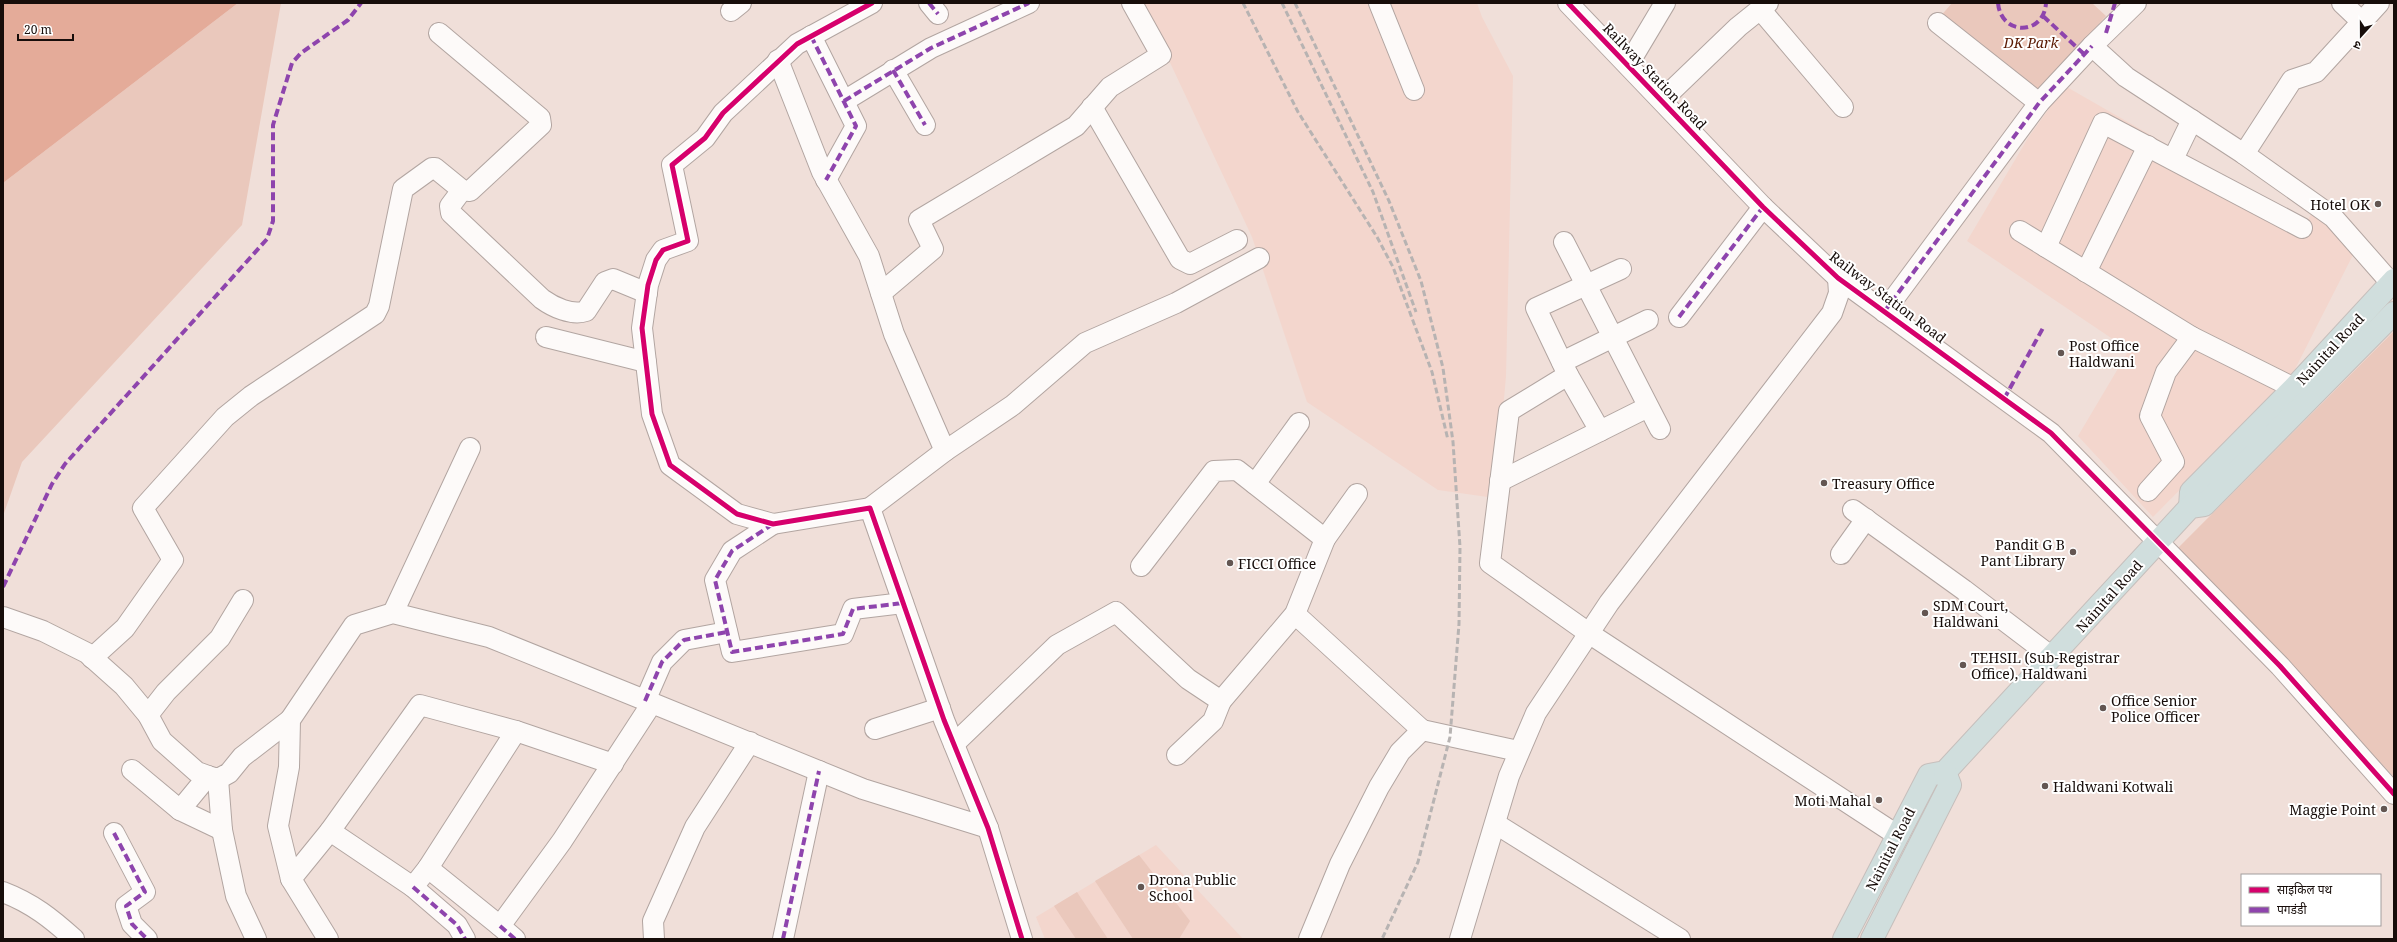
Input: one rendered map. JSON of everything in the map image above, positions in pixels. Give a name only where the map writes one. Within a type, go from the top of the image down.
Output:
[{"type":"highway","name":"Nainital Road","points":[[2190,507],[2191,492],[2294,388],[2393,283]]},
{"type":"highway","name":"Nainital Road","points":[[1844,939],[1929,775],[1946,772],[2190,507],[2204,505],[2394,313]]},
{"type":"highway","name":"Nainital Road","points":[[1872,939],[1950,785],[1946,772]]},
{"type":"street","points":[[773,524],[737,514],[670,465],[652,414],[642,328],[647,293],[656,260],[663,250],[688,241],[672,165],[705,138],[724,113],[778,60],[797,44],[872,3]]},
{"type":"street","points":[[844,101],[931,48],[1029,3]]},
{"type":"street","points":[[880,292],[933,248],[919,220],[1076,126],[1110,87],[1161,55],[1132,3]]},
{"type":"street","points":[[1379,3],[1414,90]]},
{"type":"street","name":"Railway Station Road","points":[[1568,3],[1763,207],[1838,278],[2051,433],[2097,478],[2157,542],[2280,666],[2394,794]]},
{"type":"street","points":[[1628,66],[1665,3]]},
{"type":"street","points":[[2099,40],[2115,3]]},
{"type":"street","points":[[1884,312],[2039,103],[2136,3]]},
{"type":"street","points":[[2342,3],[2362,22]]},
{"type":"street","points":[[2244,154],[2292,80],[2316,72],[2379,3]]},
{"type":"street","points":[[1662,100],[1738,27],[1764,6],[1844,107]]},
{"type":"street","points":[[1938,23],[2039,103]]},
{"type":"street","points":[[92,658],[124,628],[173,560],[143,508],[225,418],[251,396],[375,314],[379,306],[403,188],[432,168],[435,168],[462,190],[470,191],[542,122],[439,33]]},
{"type":"street","points":[[811,36],[856,126],[826,180]]},
{"type":"street","points":[[2099,40],[2126,77],[2244,154],[2333,217],[2393,283]]},
{"type":"street","points":[[778,60],[802,124],[826,180],[869,256],[894,334],[945,450]]},
{"type":"street","points":[[894,70],[925,126]]},
{"type":"street","points":[[1092,107],[1180,259],[1190,264],[1237,240]]},
{"type":"street","points":[[2173,159],[2192,120]]},
{"type":"street","points":[[2046,247],[2103,123],[2302,228]]},
{"type":"street","points":[[2086,272],[2148,146]]},
{"type":"street","points":[[462,190],[450,206],[451,213],[542,299],[553,306],[576,313],[586,311],[605,282],[613,279],[647,293]]},
{"type":"street","points":[[1679,318],[1763,207]]},
{"type":"street","points":[[2020,231],[2192,337],[2294,388]]},
{"type":"street","points":[[1564,242],[1588,285],[1612,338],[1660,428]]},
{"type":"street","points":[[903,603],[853,609],[843,634],[732,652],[715,580],[732,551],[773,524],[870,508],[945,450],[1013,405],[1085,343],[1176,303],[1259,258]]},
{"type":"street","points":[[1600,431],[1565,368],[1536,308],[1621,269]]},
{"type":"street","points":[[1460,939],[1518,751],[1536,713],[1610,603],[1832,313],[1839,293],[1838,278]]},
{"type":"street","points":[[1648,320],[1612,338],[1565,368],[1509,412],[1490,563],[1590,634],[1897,835]]},
{"type":"street","points":[[546,337],[646,362]]},
{"type":"street","points":[[2148,491],[2174,462],[2150,416],[2166,372],[2192,337]]},
{"type":"street","points":[[1500,481],[1648,407]]},
{"type":"street","points":[[1255,484],[1299,423]]},
{"type":"street","points":[[394,614],[470,448]]},
{"type":"street","points":[[1140,566],[1214,471],[1237,470],[1325,538]]},
{"type":"street","points":[[1177,755],[1214,721],[1221,701],[1295,614],[1325,538],[1357,494]]},
{"type":"street","points":[[870,508],[940,708],[988,828],[1022,939]]},
{"type":"street","points":[[1841,554],[1860,515],[2052,657]]},
{"type":"street","points":[[148,715],[166,692],[220,638],[244,600]]},
{"type":"street","points":[[954,744],[1057,645],[1116,612],[1188,680],[1221,701]]},
{"type":"street","points":[[180,810],[213,778],[229,773],[242,757],[290,720],[354,625],[394,614],[490,637],[863,789],[988,828]]},
{"type":"street","points":[[1295,614],[1422,730],[1518,751]]},
{"type":"street","points":[[6,618],[43,631],[92,658],[124,686],[148,715],[162,741],[197,772],[213,778]]},
{"type":"street","points":[[500,926],[562,841],[612,764],[649,702],[662,662],[684,640],[727,632]]},
{"type":"street","points":[[291,879],[330,831],[420,705],[516,731],[612,764]]},
{"type":"street","points":[[875,729],[940,708]]},
{"type":"street","points":[[290,720],[289,767],[278,826],[291,879],[328,939]]},
{"type":"street","points":[[1309,939],[1340,864],[1378,787],[1400,752],[1422,730]]},
{"type":"street","points":[[413,887],[428,868],[516,731]]},
{"type":"street","points":[[654,939],[653,921],[695,827],[750,742]]},
{"type":"street","points":[[132,770],[180,810],[222,830]]},
{"type":"street","points":[[783,939],[819,771]]},
{"type":"street","points":[[213,778],[236,896],[256,939]]},
{"type":"street","points":[[1496,824],[1680,939]]},
{"type":"street","points":[[330,831],[413,887],[456,925],[465,939]]},
{"type":"street","points":[[114,833],[145,892],[126,906],[132,924],[145,938]]},
{"type":"street","points":[[428,868],[515,939]]},
{"type":"street","points":[[3,892],[29,902],[53,920],[74,939]]},
{"type":"shaded area","points":[[3,3],[238,3],[3,183]]},
{"type":"shaded area","points":[[1142,3],[1477,3],[1482,17],[1513,76],[1506,376],[1495,498],[1438,490],[1307,402],[1252,237]]},
{"type":"shaded area","points":[[2065,86],[2306,224],[2314,208],[2356,249],[2291,377],[2153,517],[2078,436],[2129,350],[1967,241],[2028,138]]},
{"type":"shaded area","name":"Drona Public School","points":[[1156,845],[1243,939],[1045,939],[1036,917]]},
{"type":"green space","points":[[238,3],[281,3],[242,225],[22,462],[3,516],[3,183]]},
{"type":"green space","name":"DK Park","points":[[1952,3],[2092,3],[2106,16],[2036,95],[1939,18]]},
{"type":"green space","points":[[2394,331],[2394,777],[2178,548]]},
{"type":"green space","points":[[1139,855],[1190,921],[1179,939],[1133,939],[1095,881]]},
{"type":"green space","points":[[1077,892],[1108,939],[1076,939],[1054,906]]},
{"type":"railway","points":[[1243,3],[1298,112],[1377,237],[1393,267],[1432,372],[1448,440]]},
{"type":"railway","points":[[1282,3],[1373,192],[1416,312]]},
{"type":"railway","points":[[1295,3],[1389,201],[1421,281],[1443,368],[1453,442],[1460,547],[1459,624],[1450,737],[1418,862],[1382,939]]},
{"type":"marked path","points":[[3,587],[52,484],[65,464],[267,239],[273,221],[273,125],[292,63],[301,53],[348,20],[361,3]]},
{"type":"marked path","points":[[929,3],[938,14]]},
{"type":"marked path","points":[[844,101],[931,48],[1029,3]]},
{"type":"marked path","points":[[1998,3],[2001,14],[2006,22],[2022,28],[2031,26],[2038,22],[2043,14],[2046,3]]},
{"type":"marked path","points":[[2106,33],[2115,3]]},
{"type":"marked path","points":[[2043,16],[2084,54]]},
{"type":"marked path","points":[[811,36],[856,126],[826,180]]},
{"type":"marked path","points":[[1884,312],[2039,103],[2092,46]]},
{"type":"marked path","points":[[893,70],[925,125]]},
{"type":"marked path","points":[[1679,317],[1763,207]]},
{"type":"marked path","points":[[2004,399],[2043,328]]},
{"type":"marked path","points":[[773,524],[732,551],[715,580],[732,652],[843,634],[853,609],[903,603]]},
{"type":"marked path","points":[[645,701],[662,662],[684,640],[727,632]]},
{"type":"marked path","points":[[783,939],[819,771]]},
{"type":"marked path","points":[[114,833],[145,892],[126,906],[132,924],[147,939]]},
{"type":"marked path","points":[[413,887],[457,925],[465,939]]},
{"type":"marked path","points":[[500,926],[515,939]]},
{"type":"cycle path","points":[[872,3],[797,44],[723,113],[705,138],[672,165],[688,241],[663,250],[656,260],[648,285],[642,328],[652,414],[670,465],[737,514],[773,524],[870,508],[944,720],[988,828],[1022,939]]},
{"type":"cycle path","points":[[1568,3],[1763,207],[1838,278],[2051,433],[2280,666],[2394,794]]},
{"type":"place","name":"Hotel OK","points":[[2378,204]]},
{"type":"place","name":"Post Office Haldwani","points":[[2061,353]]},
{"type":"place","name":"Treasury Office","points":[[1824,483]]},
{"type":"place","name":"Pandit G B Pant Library","points":[[2073,552]]},
{"type":"place","name":"FICCI Office","points":[[1230,563]]},
{"type":"place","name":"SDM Court, Haldwani","points":[[1925,613]]},
{"type":"place","name":"TEHSIL (Sub-Registrar Office), Haldwani","points":[[1963,665]]},
{"type":"place","name":"Office Senior Police Officer","points":[[2103,708]]},
{"type":"place","name":"Haldwani Kotwali","points":[[2045,786]]},
{"type":"place","name":"Moti Mahal","points":[[1879,800]]},
{"type":"place","name":"Maggie Point","points":[[2384,809]]},
{"type":"place","name":"Drona Public School","points":[[1141,887]]}]
